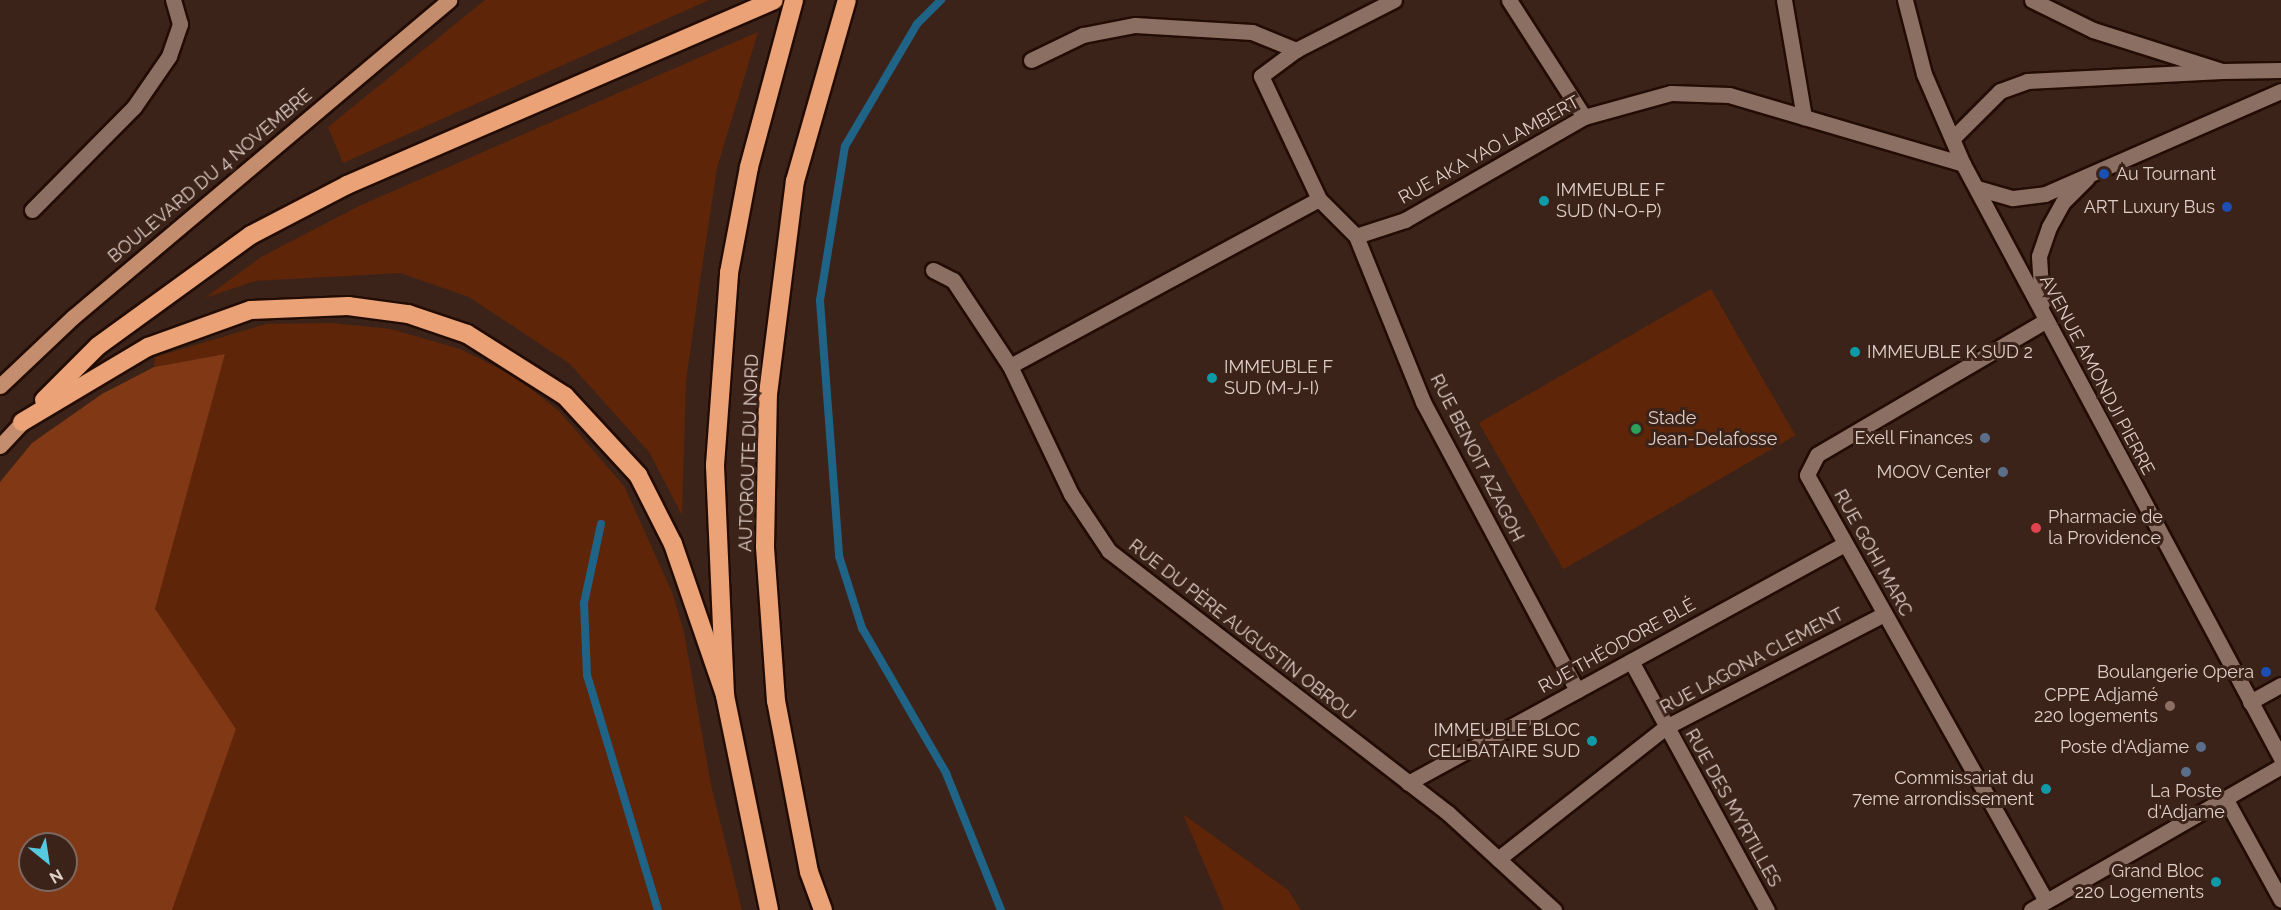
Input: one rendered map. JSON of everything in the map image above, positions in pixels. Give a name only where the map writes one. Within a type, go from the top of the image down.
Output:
[{"type":"highway","points":[[22,422],[98,346],[251,235],[347,185],[714,30],[774,0]]},
{"type":"highway","name":"AUTOROUTE DU NORD","points":[[769,910],[725,695],[715,543],[718,378],[749,167],[794,0]]},
{"type":"highway","name":"AUTOROUTE DU NORD","points":[[823,910],[809,872],[776,701],[765,546],[768,394],[795,181],[847,0]]},
{"type":"highway","points":[[22,422],[148,347],[251,310],[348,306],[408,314],[467,334],[565,396],[638,475],[673,544],[725,695]]},
{"type":"main road","name":"BOULEVARD DU 4 NOVEMBRE","points":[[0,386],[73,317],[449,0]]},
{"type":"main road","points":[[0,446],[22,422]]},
{"type":"street","points":[[32,210],[134,107],[169,56],[180,24],[173,0]]},
{"type":"street","points":[[1356,236],[1319,199],[1263,87],[1261,76],[1296,50],[1394,0]]},
{"type":"street","points":[[1509,0],[1584,117]]},
{"type":"street","points":[[1784,0],[1804,117]]},
{"type":"street","name":"AVENUE AMONDJI PIERRE","points":[[1905,0],[1924,74],[1963,164],[2045,321],[2281,758]]},
{"type":"street","points":[[2031,0],[2093,30],[2222,71]]},
{"type":"street","points":[[1031,60],[1083,35],[1135,25],[1252,32],[1296,50]]},
{"type":"street","points":[[1953,138],[2000,91],[2027,81],[2281,70]]},
{"type":"street","name":"RUE AKA YAO LAMBERT","points":[[1356,236],[1405,220],[1584,117],[1671,93],[1704,90],[1963,164]]},
{"type":"street","points":[[1977,188],[2013,198],[2045,194],[2097,169],[2281,91]]},
{"type":"street","points":[[2045,321],[2039,256],[2063,202],[2097,169]]},
{"type":"street","points":[[1010,366],[1319,199]]},
{"type":"street","name":"RUE BENOIT AZAGOH","points":[[1356,236],[1423,402],[1577,691]]},
{"type":"street","name":"RUE DU PÈRE AUGUSTIN OBROU","points":[[933,270],[953,280],[1010,366],[1071,494],[1109,551],[1408,783],[1554,910]]},
{"type":"street","name":"RUE GOHI MARC","points":[[2045,321],[1808,464],[1807,475],[2046,901]]},
{"type":"street","name":"RUE THÉODORE BLÉ","points":[[1408,783],[1845,544]]},
{"type":"street","name":"RUE LAGONA CLEMENT","points":[[1498,859],[1666,727],[1884,614]]},
{"type":"street","name":"RUE DES MYRTILLES","points":[[1631,661],[1767,910]]},
{"type":"street","points":[[2250,702],[2281,685]]},
{"type":"street","points":[[2031,910],[2281,766]]},
{"type":"street","points":[[2224,798],[2281,900]]},
{"type":"shaded area","points":[[485,0],[709,0],[343,163],[328,127]]},
{"type":"shaded area","points":[[758,32],[717,168],[686,381],[682,515],[649,452],[570,364],[469,297],[400,273],[255,281],[205,298],[261,257],[359,206]]},
{"type":"shaded area","name":"Stade Jean-Delafosse","points":[[1711,289],[1796,435],[1563,569],[1479,423]]},
{"type":"shaded area","points":[[331,323],[391,329],[460,349],[514,376],[559,411],[624,486],[672,592],[684,632],[711,785],[742,910],[172,910],[236,729],[154,609],[225,354],[154,367],[155,357],[266,324]]},
{"type":"shaded area","points":[[225,354],[155,609],[236,729],[172,910],[0,910],[0,482],[32,443],[102,394],[154,367]]},
{"type":"shaded area","points":[[1183,814],[1288,890],[1301,910],[1224,910]]},
{"type":"waterway","points":[[941,0],[917,24],[845,146],[820,301],[839,556],[862,628],[946,773],[1001,910]]},
{"type":"waterway","points":[[601,524],[584,603],[587,675],[658,910]]},
{"type":"place","name":"Au Tournant","points":[[2104,174]]},
{"type":"place","name":"IMMEUBLE F SUD (N-O-P)","points":[[1544,201]]},
{"type":"place","name":"ART Luxury Bus","points":[[2227,207]]},
{"type":"place","name":"IMMEUBLE K SUD 2","points":[[1855,352]]},
{"type":"place","name":"IMMEUBLE F SUD (M-J-I)","points":[[1212,378]]},
{"type":"place","name":"Stade Jean-Delafosse","points":[[1636,429]]},
{"type":"place","name":"Exell Finances","points":[[1985,438]]},
{"type":"place","name":"MOOV Center","points":[[2003,472]]},
{"type":"place","name":"Pharmacie de la Providence","points":[[2036,528]]},
{"type":"place","name":"Boulangerie Opera","points":[[2266,672]]},
{"type":"place","name":"CPPE Adjamé 220 logements","points":[[2170,706]]},
{"type":"place","name":"IMMEUBLE BLOC CELIBATAIRE SUD","points":[[1592,741]]},
{"type":"place","name":"Poste d'Adjame","points":[[2201,747]]},
{"type":"place","name":"La Poste d'Adjame","points":[[2186,772]]},
{"type":"place","name":"Commissariat du 7eme arrondissement","points":[[2046,789]]},
{"type":"place","name":"Grand Bloc 220 Logements","points":[[2216,882]]}]
